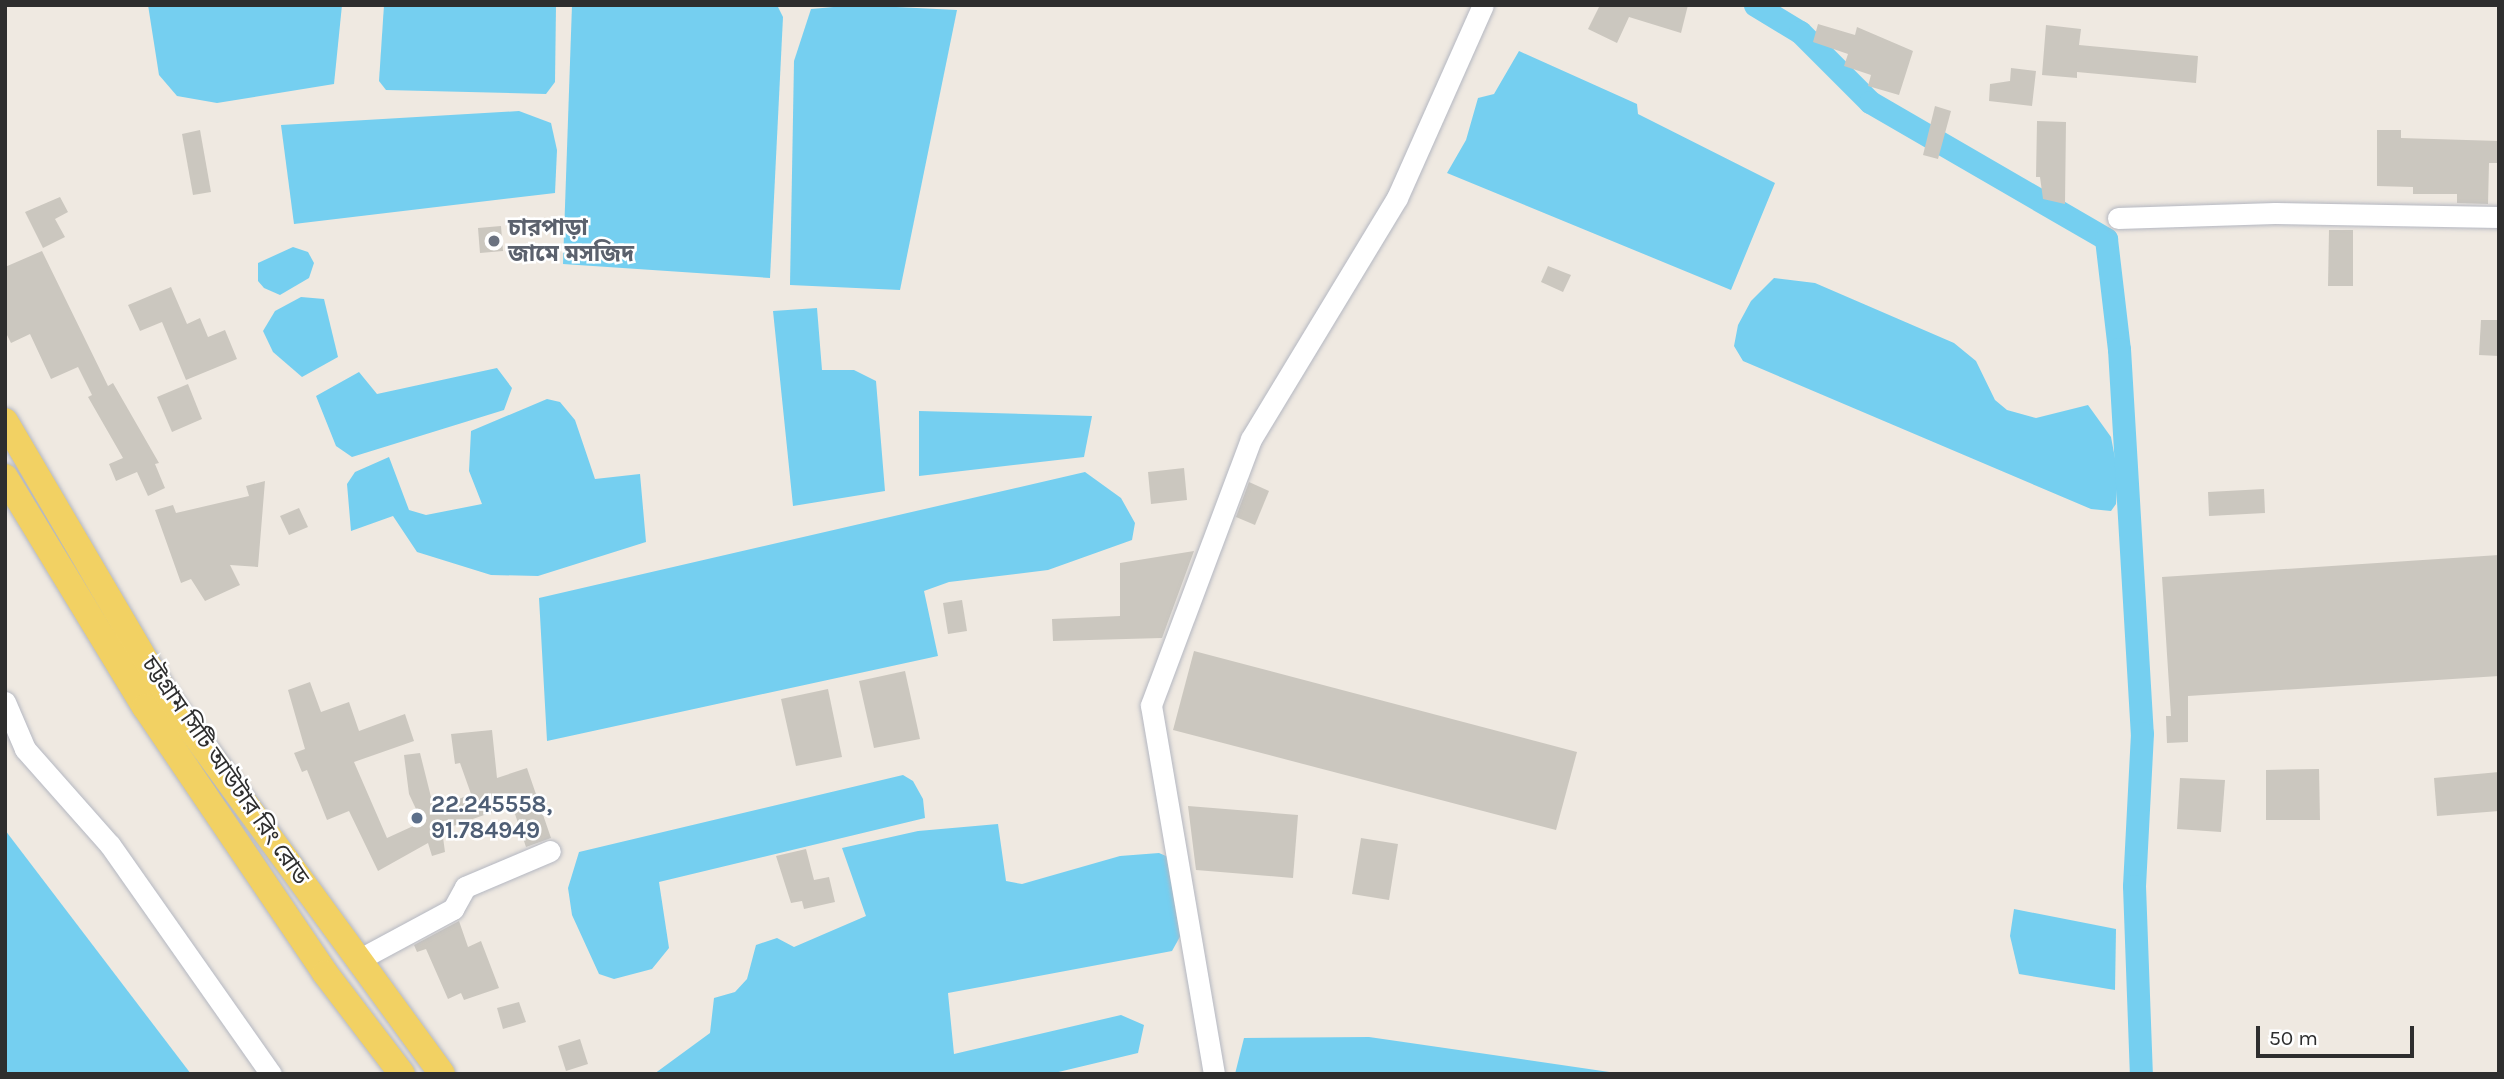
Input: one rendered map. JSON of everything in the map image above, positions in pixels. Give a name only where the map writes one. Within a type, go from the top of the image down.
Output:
[{"type":"main road","name":"চট্টগ্রাম সিটি আউটার রিং রোড","points":[[5,421],[165,694],[442,1074]]},
{"type":"main road","name":"চট্টগ্রাম সিটি আউটার রিং রোড","points":[[5,477],[153,718],[325,973],[402,1074]]},
{"type":"street","points":[[1214,1074],[1151,705],[1251,439],[1397,198],[1483,5]]},
{"type":"street","points":[[2118,218],[2275,213],[2499,217]]},
{"type":"street","points":[[5,702],[25,749],[110,845],[271,1074]]},
{"type":"street","points":[[360,959],[453,909],[465,887],[550,851]]},
{"type":"water","points":[[148,5],[342,5],[334,84],[217,103],[177,96],[159,75]]},
{"type":"water","points":[[384,5],[556,5],[555,82],[546,94],[386,90],[379,81]]},
{"type":"water","points":[[572,5],[777,5],[783,17],[770,278],[563,264]]},
{"type":"water","points":[[856,5],[957,10],[900,290],[790,285],[794,61],[811,9]]},
{"type":"water","points":[[1519,51],[1637,104],[1638,114],[1775,183],[1731,290],[1447,173],[1466,140],[1478,98],[1494,94]]},
{"type":"water","points":[[519,111],[551,123],[557,150],[555,193],[294,224],[281,125]]},
{"type":"water","points":[[293,247],[308,252],[314,263],[309,278],[280,295],[264,288],[258,281],[258,263]]},
{"type":"water","points":[[1774,278],[1815,283],[1954,343],[1976,361],[1995,400],[2007,410],[2036,418],[2088,405],[2111,437],[2118,474],[2116,504],[2111,511],[2091,509],[1743,361],[1734,346],[1738,325],[1751,301]]},
{"type":"water","points":[[301,297],[324,299],[338,357],[302,377],[273,352],[263,331],[275,311]]},
{"type":"water","points":[[817,308],[822,370],[854,370],[876,381],[885,491],[793,506],[773,311]]},
{"type":"water","points":[[497,368],[512,388],[504,410],[352,457],[336,446],[316,396],[359,372],[377,394]]},
{"type":"water","points":[[547,399],[560,402],[575,420],[595,479],[640,474],[646,542],[538,576],[491,575],[417,552],[393,516],[351,531],[347,484],[355,472],[389,457],[409,510],[426,515],[482,504],[469,471],[471,431]]},
{"type":"water","points":[[919,411],[1092,416],[1084,457],[919,476]]},
{"type":"water","points":[[1085,472],[1121,498],[1135,523],[1132,540],[1048,570],[949,582],[924,591],[938,656],[547,741],[539,598]]},
{"type":"water","points":[[903,775],[913,781],[923,799],[925,818],[659,882],[669,948],[652,969],[614,979],[599,974],[572,915],[568,888],[579,852]]},
{"type":"water","points":[[998,824],[1006,881],[1022,884],[1120,856],[1159,853],[1173,859],[1182,933],[1172,951],[948,993],[954,1054],[1121,1015],[1144,1025],[1138,1053],[1050,1074],[654,1074],[710,1033],[714,998],[735,992],[747,979],[756,945],[777,938],[794,947],[866,916],[842,848],[918,831]]},
{"type":"water","points":[[5,830],[191,1074],[5,1074]]},
{"type":"water","points":[[2014,909],[2116,929],[2115,990],[2019,974],[2010,936]]},
{"type":"water","points":[[1369,1037],[1623,1074],[1235,1074],[1244,1038]]},
{"type":"building","points":[[1600,5],[1688,5],[1681,33],[1629,17],[1617,43],[1588,29]]},
{"type":"building","points":[[1818,24],[1855,35],[1857,27],[1913,51],[1899,95],[1868,86],[1871,75],[1844,66],[1848,54],[1813,42]]},
{"type":"building","points":[[2046,25],[2081,29],[2079,45],[2198,56],[2196,83],[2077,72],[2077,78],[2042,75]]},
{"type":"building","points":[[2011,68],[2036,71],[2032,106],[1989,101],[1990,84],[2010,81]]},
{"type":"building","points":[[1935,106],[1951,111],[1938,159],[1923,155]]},
{"type":"building","points":[[2037,121],[2066,122],[2065,204],[2043,199],[2040,177],[2036,177]]},
{"type":"building","points":[[200,130],[211,192],[193,195],[182,134]]},
{"type":"building","points":[[2377,130],[2401,130],[2401,138],[2499,141],[2499,163],[2489,163],[2488,204],[2457,203],[2457,194],[2413,194],[2413,187],[2377,186]]},
{"type":"building","points":[[60,197],[68,212],[55,219],[65,237],[43,248],[25,212]]},
{"type":"building","points":[[501,226],[503,251],[480,253],[478,228]]},
{"type":"building","points":[[2329,230],[2353,230],[2353,286],[2328,286]]},
{"type":"building","points":[[42,251],[108,386],[113,383],[159,463],[155,464],[165,488],[148,496],[137,472],[116,481],[109,464],[123,458],[88,397],[92,395],[78,367],[51,379],[30,334],[11,343],[5,331],[5,267]]},
{"type":"building","points":[[1548,266],[1571,275],[1563,292],[1541,282]]},
{"type":"building","points":[[171,287],[187,324],[200,318],[208,337],[225,330],[237,359],[186,380],[162,322],[140,331],[128,305]]},
{"type":"building","points":[[2481,320],[2499,320],[2499,356],[2479,355]]},
{"type":"building","points":[[188,384],[202,419],[172,432],[157,397]]},
{"type":"building","points":[[1184,468],[1187,500],[1151,504],[1148,472]]},
{"type":"building","points":[[265,481],[258,567],[230,565],[240,585],[205,601],[191,579],[181,583],[155,510],[173,505],[176,513],[249,496],[246,486]]},
{"type":"building","points":[[1249,482],[1269,491],[1255,525],[1236,517]]},
{"type":"building","points":[[2264,489],[2265,513],[2209,516],[2208,492]]},
{"type":"building","points":[[299,508],[308,527],[289,535],[280,516]]},
{"type":"building","points":[[1194,551],[1162,638],[1053,641],[1052,619],[1120,616],[1120,563]]},
{"type":"building","points":[[2499,555],[2499,676],[2188,696],[2188,742],[2167,743],[2166,716],[2171,716],[2162,577]]},
{"type":"building","points":[[962,600],[967,631],[948,634],[943,603]]},
{"type":"building","points":[[1194,651],[1577,752],[1556,830],[1173,730]]},
{"type":"building","points":[[905,671],[920,739],[874,748],[859,681]]},
{"type":"building","points":[[310,682],[321,712],[349,702],[359,731],[405,714],[414,741],[354,762],[387,838],[422,822],[409,794],[404,755],[420,753],[434,809],[471,794],[460,763],[455,764],[451,734],[492,730],[497,778],[527,768],[551,838],[526,847],[512,805],[442,830],[445,852],[432,856],[428,843],[378,871],[349,811],[327,820],[307,770],[302,772],[294,753],[305,749],[288,690]]},
{"type":"building","points":[[828,689],[842,757],[796,766],[781,699]]},
{"type":"building","points":[[2319,769],[2320,820],[2266,820],[2266,770]]},
{"type":"building","points":[[2499,772],[2499,811],[2437,816],[2434,778]]},
{"type":"building","points":[[2180,778],[2225,780],[2221,832],[2177,829]]},
{"type":"building","points":[[1188,806],[1298,815],[1293,878],[1196,870]]},
{"type":"building","points":[[1361,838],[1398,844],[1389,900],[1352,894]]},
{"type":"building","points":[[806,849],[814,880],[829,877],[835,902],[804,909],[802,901],[791,903],[776,856]]},
{"type":"building","points":[[459,921],[468,947],[481,941],[499,988],[464,1000],[461,993],[448,999],[426,949],[417,952],[414,945]]},
{"type":"building","points":[[519,1002],[526,1022],[503,1029],[497,1008]]},
{"type":"building","points":[[580,1039],[588,1064],[566,1071],[558,1046]]},
{"type":"waterway","points":[[1755,5],[1800,32],[1870,102],[2106,239],[2119,349],[2142,733],[2134,886],[2141,1074]]},
{"type":"place","name":"চারপাড়া জামে মসজিদ","points":[[494,241]]},
{"type":"place","name":"22.245558, 91.784949","points":[[417,818]]}]
